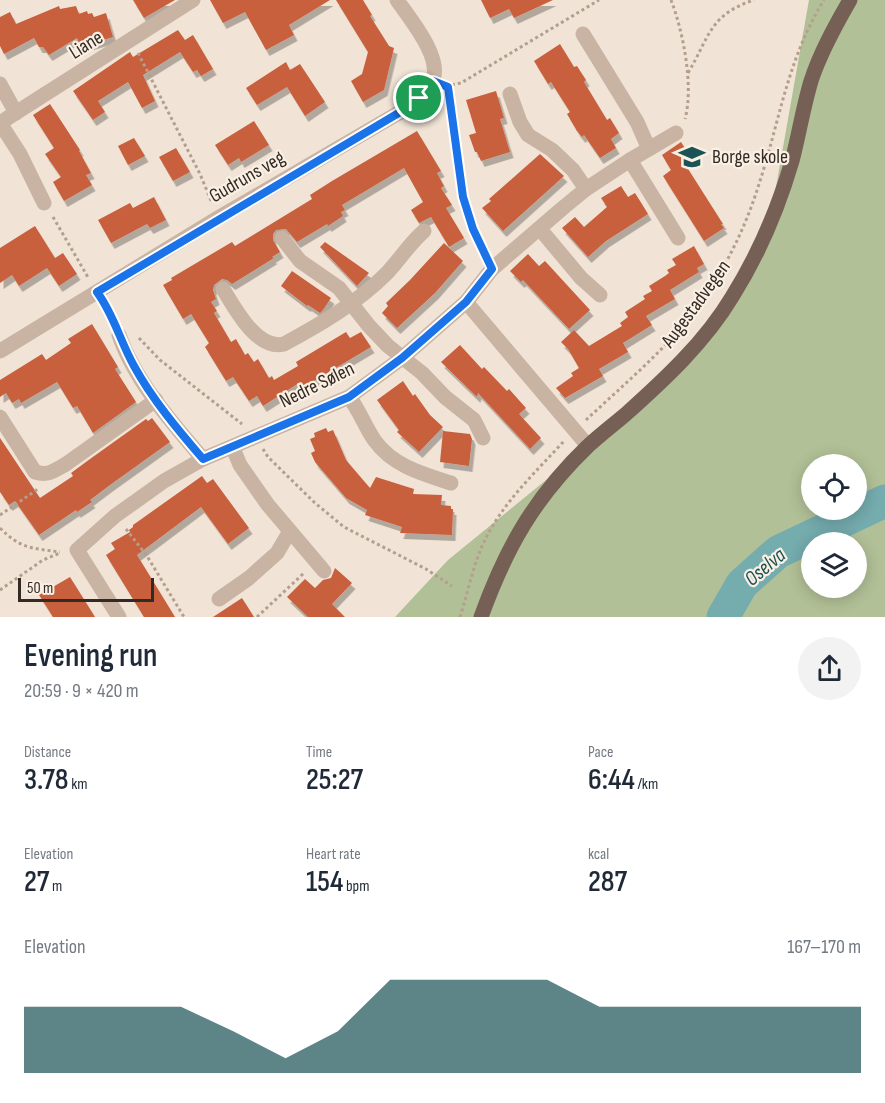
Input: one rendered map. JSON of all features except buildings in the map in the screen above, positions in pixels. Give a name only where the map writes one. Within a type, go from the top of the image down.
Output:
[{"type":"main road","name":"Augestadvegen","points":[[481,617],[515,536],[546,493],[588,446],[673,370],[703,336],[731,298],[756,256],[773,218],[792,159],[812,79],[823,50],[850,0]]},
{"type":"street","name":"Liane","points":[[0,123],[193,0]]},
{"type":"street","points":[[397,0],[434,59],[433,81]]},
{"type":"street","points":[[583,34],[638,122],[649,149]]},
{"type":"street","name":"Gudruns veg","points":[[0,351],[218,218],[402,111],[419,98],[433,81]]},
{"type":"street","points":[[0,84],[16,113]]},
{"type":"street","points":[[510,94],[520,122],[528,135],[552,150],[573,170],[586,189]]},
{"type":"street","points":[[0,123],[20,154],[44,203]]},
{"type":"street","name":"Nedre Sølen","points":[[70,551],[164,481],[203,459],[349,397],[402,358],[466,302],[492,269],[586,189],[676,133]]},
{"type":"street","points":[[630,160],[678,238]]},
{"type":"street","points":[[540,229],[581,278],[600,295]]},
{"type":"street","points":[[223,289],[256,334],[272,345],[284,344],[352,303],[386,273],[424,231]]},
{"type":"street","points":[[282,238],[300,261],[339,288],[369,327],[474,420],[483,438]]},
{"type":"street","points":[[466,302],[588,446]]},
{"type":"street","points":[[119,335],[135,368],[156,400],[203,459]]},
{"type":"street","points":[[349,397],[357,407],[374,440],[395,460],[407,468],[451,483]]},
{"type":"street","points":[[0,417],[35,472],[44,474],[66,464],[156,400]]},
{"type":"street","points":[[232,448],[252,484],[320,566]]},
{"type":"street","points":[[219,599],[249,578],[277,553],[290,531]]},
{"type":"street","points":[[70,551],[119,617]]},
{"type":"path","points":[[433,81],[448,87],[461,83],[599,0]]},
{"type":"path","points":[[671,0],[680,27],[687,74],[687,112],[684,124],[676,133]]},
{"type":"path","points":[[687,74],[704,39],[717,21],[737,6],[754,0]]},
{"type":"path","points":[[460,617],[483,545],[519,488],[574,430],[630,380],[681,327],[702,299],[728,257],[741,233],[759,185],[784,90],[797,52],[824,0]]},
{"type":"path","points":[[131,41],[200,174],[218,218]]},
{"type":"path","points":[[448,87],[463,197],[473,229],[492,269]]},
{"type":"path","points":[[44,203],[97,292],[111,311],[119,335],[138,337],[144,341],[160,360],[249,429],[268,457],[344,527],[410,560],[452,586]]},
{"type":"path","points":[[0,515],[43,485],[44,474]]},
{"type":"path","points":[[115,516],[147,556],[184,617]]},
{"type":"path","points":[[0,528],[25,548],[70,551]]},
{"type":"path","points":[[0,591],[43,560],[70,551]]},
{"type":"path","points":[[257,617],[320,566]]},
{"type":"green space","points":[[809,0],[885,0],[885,617],[395,617],[448,560],[622,418],[732,296],[770,221]]},
{"type":"waterway","name":"Oselva","points":[[723,617],[742,584],[778,552],[885,501]]},
{"type":"place","name":"Borge skole","points":[[692,157]]},
{"type":"route","points":[[433,81],[448,87],[463,197],[473,229],[492,269],[466,302],[368,385],[349,397],[203,459],[156,400],[135,368],[123,345],[111,311],[97,292],[218,218],[402,111],[419,98],[433,81]]}]
